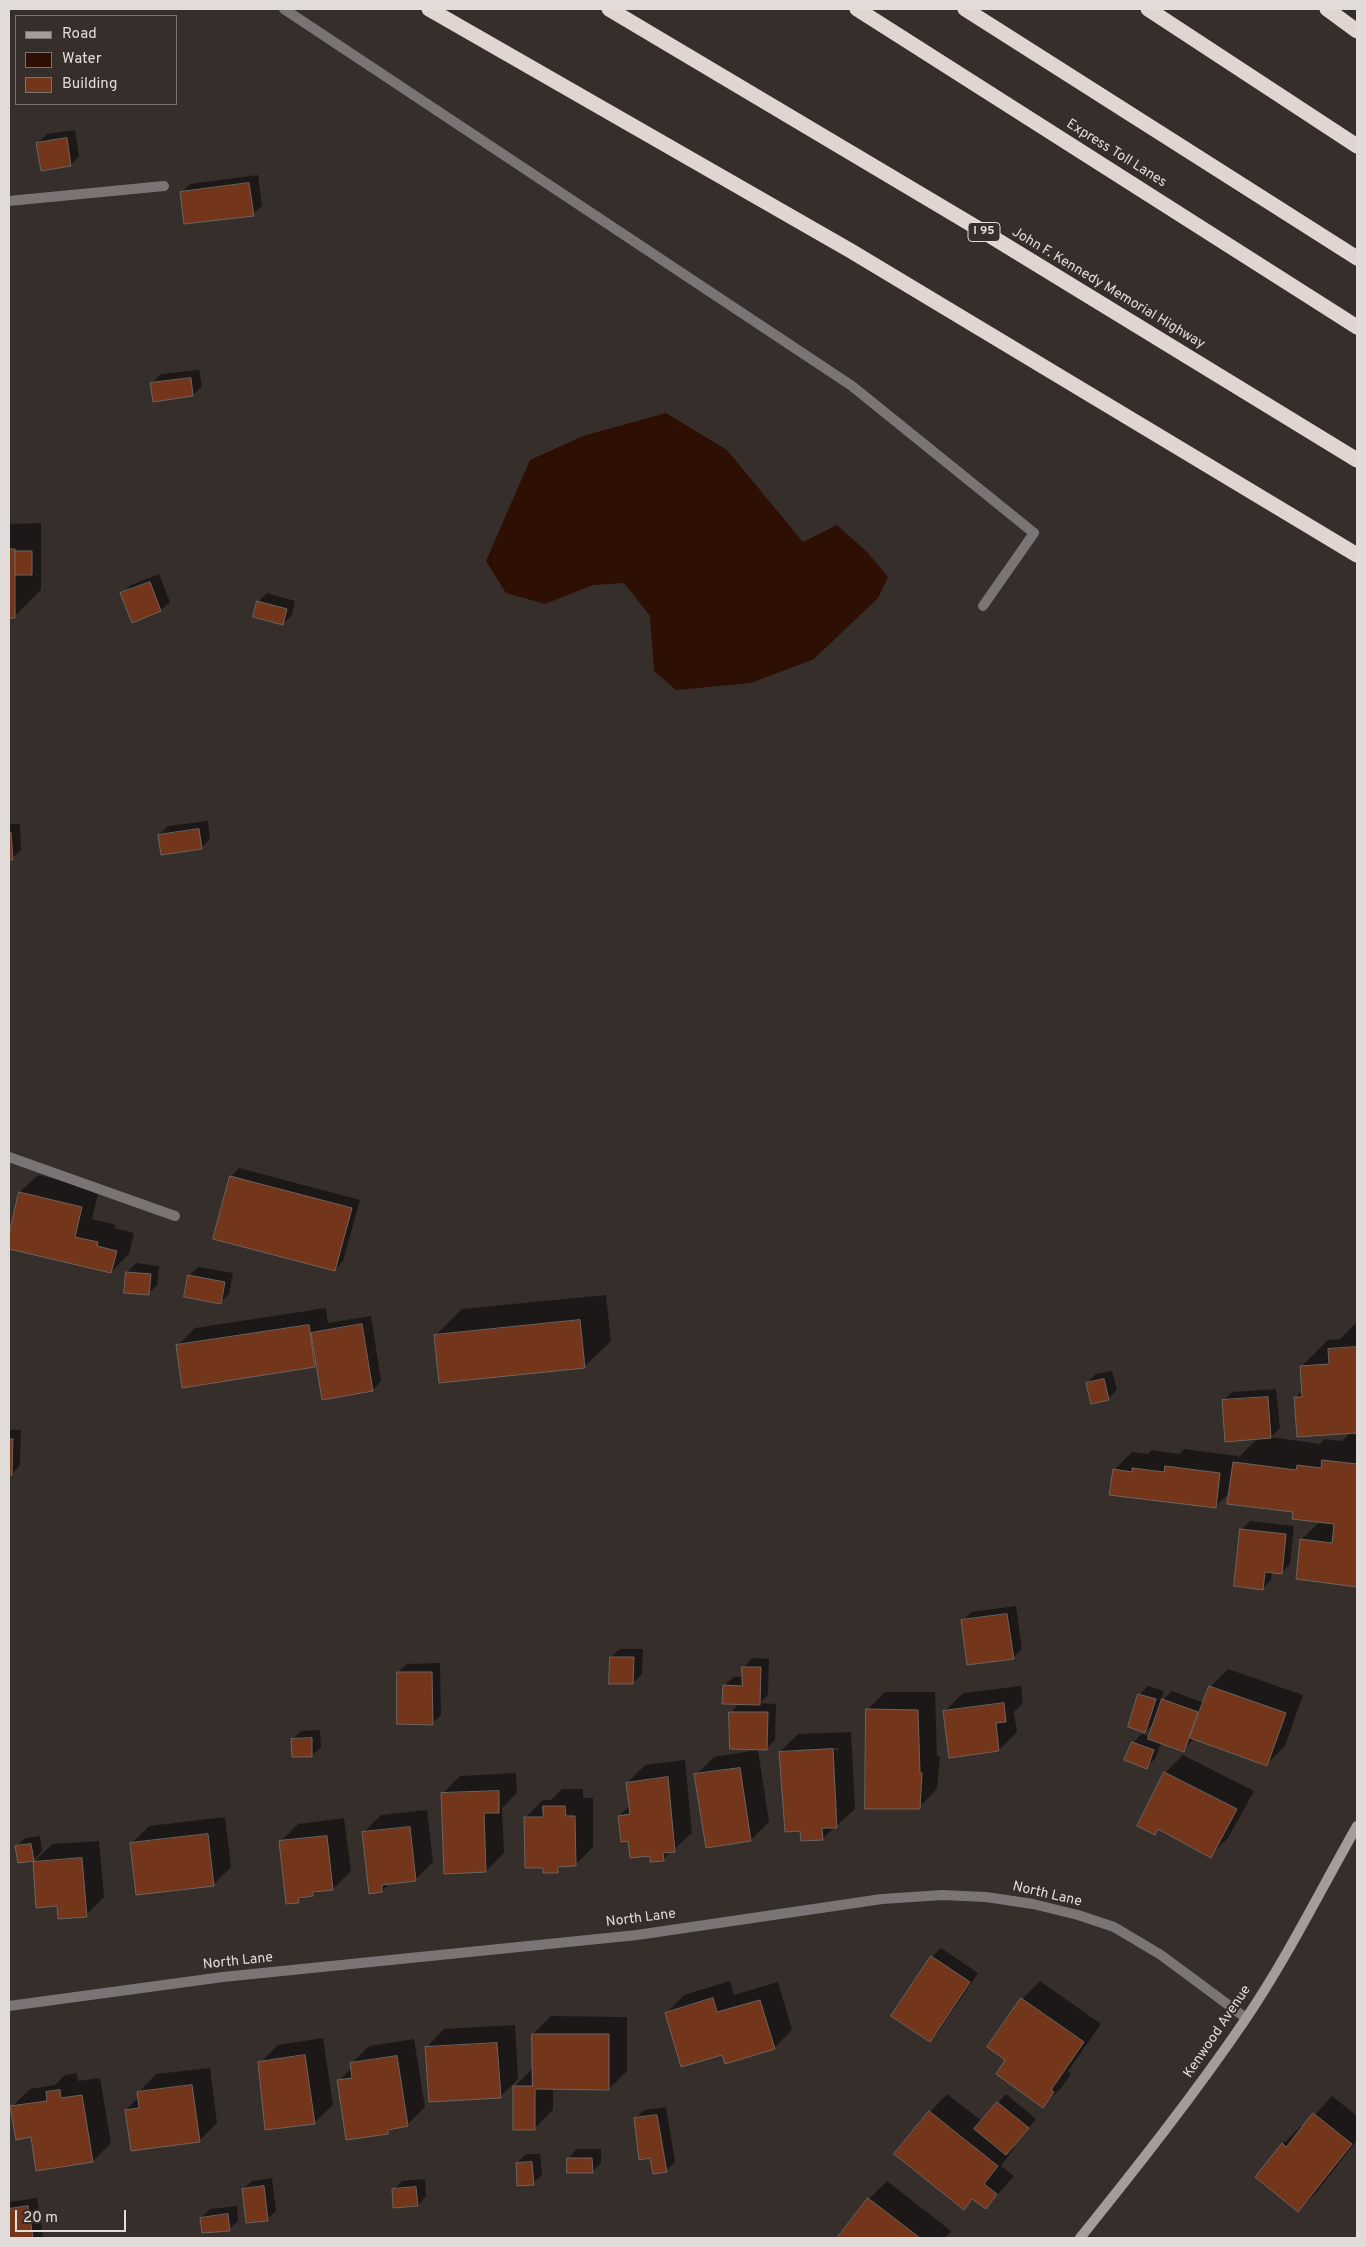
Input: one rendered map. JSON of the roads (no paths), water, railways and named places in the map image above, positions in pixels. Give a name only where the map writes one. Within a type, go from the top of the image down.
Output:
[{"type":"highway","points":[[429,9],[850,251],[1357,555]]},
{"type":"highway","name":"John F. Kennedy Memorial Highway","points":[[609,9],[980,229],[1357,460]]},
{"type":"highway","name":"Express Toll Lanes","points":[[858,9],[1357,327]]},
{"type":"highway","points":[[965,9],[1357,258]]},
{"type":"highway","points":[[1148,9],[1357,146]]},
{"type":"highway","points":[[1327,9],[1357,30]]},
{"type":"main road","name":"Kenwood Avenue","points":[[1080,2238],[1198,2086],[1246,2018],[1299,1932],[1357,1826]]},
{"type":"street","points":[[284,9],[852,386],[1034,533],[983,606]]},
{"type":"street","points":[[9,201],[164,186]]},
{"type":"street","points":[[9,1157],[175,1216]]},
{"type":"street","name":"North Lane","points":[[9,2006],[223,1977],[628,1936],[882,1899],[942,1895],[986,1897],[1033,1904],[1078,1915],[1114,1927],[1161,1955],[1246,2018]]},
{"type":"water","points":[[666,413],[727,450],[803,542],[837,525],[867,552],[888,577],[878,598],[814,659],[751,683],[676,690],[654,671],[650,616],[624,583],[593,585],[545,604],[506,593],[486,561],[530,460],[583,436]]}]
